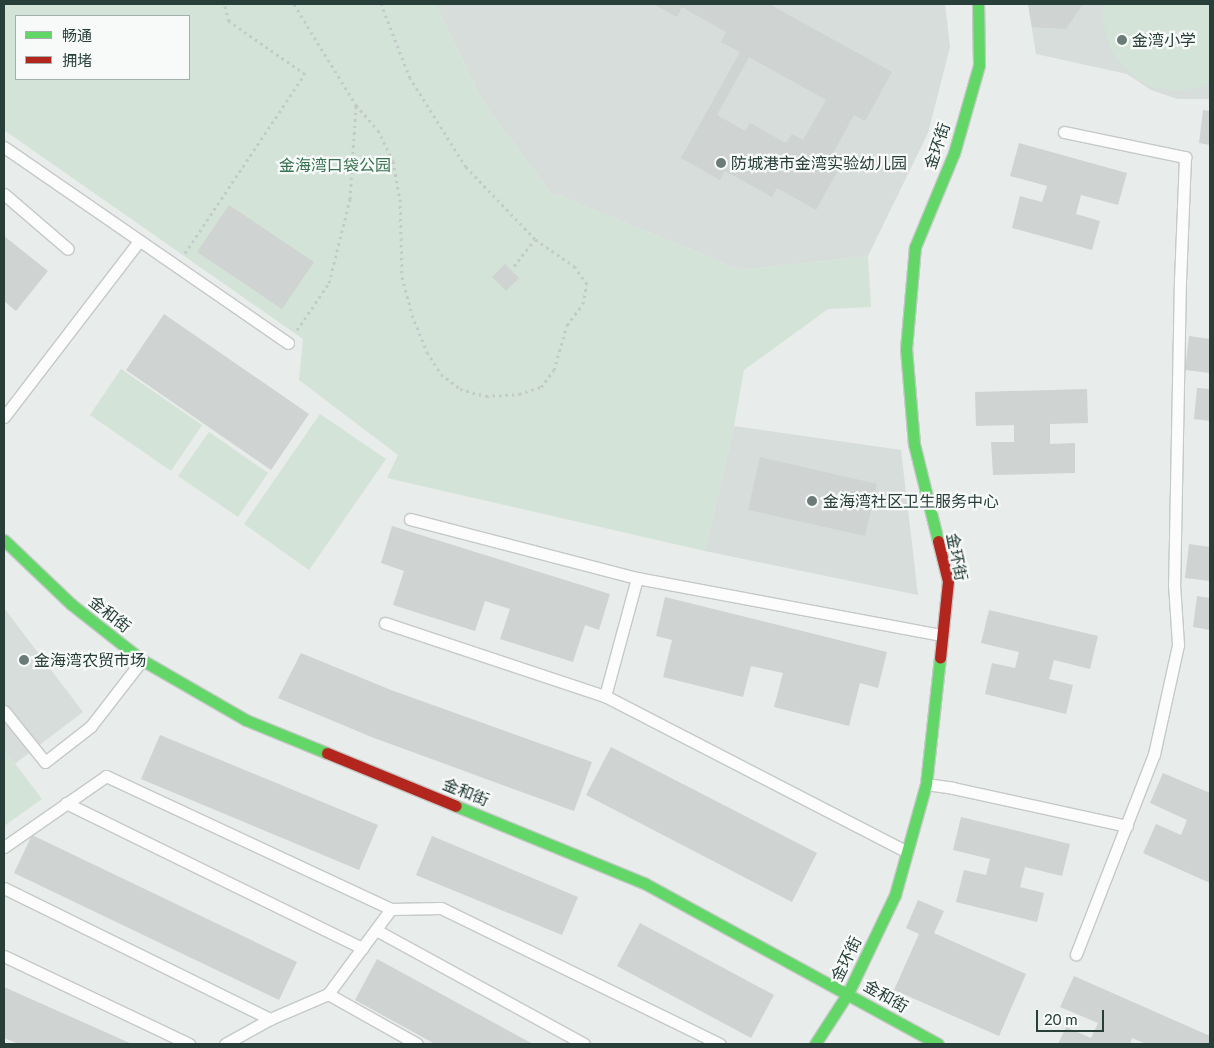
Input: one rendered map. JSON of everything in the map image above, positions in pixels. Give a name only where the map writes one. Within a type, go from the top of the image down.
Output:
[{"type":"street","name":"金环街","points":[[815,1044],[848,993],[895,895],[926,784],[948,581],[914,444],[906,349],[915,248],[954,154],[979,65],[978,4]]},
{"type":"street","name":"金和街","points":[[4,540],[71,604],[142,660],[246,720],[644,883],[848,993],[938,1044]]},
{"type":"lane","points":[[1064,132],[1185,157],[1180,288],[1174,584],[1178,645],[1154,754],[1076,954]]},
{"type":"lane","points":[[4,147],[288,343]]},
{"type":"lane","points":[[4,194],[68,249]]},
{"type":"lane","points":[[4,417],[139,241]]},
{"type":"lane","points":[[410,519],[637,578],[942,635]]},
{"type":"lane","points":[[605,696],[637,578]]},
{"type":"lane","points":[[385,623],[605,696],[907,852]]},
{"type":"lane","points":[[4,711],[45,762],[91,726],[142,660]]},
{"type":"lane","points":[[4,847],[106,776],[391,909],[441,908],[720,1044]]},
{"type":"lane","points":[[926,784],[1127,826]]},
{"type":"lane","points":[[66,804],[362,948]]},
{"type":"lane","points":[[4,888],[270,1019]]},
{"type":"lane","points":[[225,1044],[270,1019],[328,994],[391,909]]},
{"type":"lane","points":[[376,930],[584,1044]]},
{"type":"lane","points":[[4,956],[189,1044]]},
{"type":"lane","points":[[328,994],[417,1044]]},
{"type":"path","points":[[176,266],[305,74],[228,21],[224,4]]},
{"type":"path","points":[[294,4],[356,105],[378,130],[393,161],[400,199],[402,277],[412,315],[427,352],[441,374],[460,388],[486,396],[519,394],[541,387],[554,370],[567,326],[583,304],[588,284],[575,267],[535,239],[466,167],[410,78],[381,4]]},
{"type":"path","points":[[288,343],[329,283],[350,199],[356,105]]},
{"type":"path","points":[[514,266],[535,239]]},
{"type":"shaded area","name":"防城港市金湾实验幼儿园","points":[[435,4],[945,4],[950,47],[928,133],[868,256],[741,270],[550,192],[483,102]]},
{"type":"shaded area","name":"金湾小学","points":[[1028,4],[1210,4],[1210,99],[1177,99],[1151,90],[1127,74],[1036,54]]},
{"type":"shaded area","name":"金海湾社区卫生服务中心","points":[[734,426],[901,450],[918,595],[705,551]]},
{"type":"shaded area","name":"金海湾农贸市场","points":[[4,608],[83,712],[4,772]]},
{"type":"green space","name":"金海湾口袋公园","points":[[4,4],[435,4],[483,102],[550,192],[741,270],[868,256],[871,307],[828,309],[744,370],[734,426],[705,551],[387,478],[398,455],[299,380],[303,339],[4,130]]},
{"type":"green space","name":"金湾小学","points":[[1103,4],[1210,4],[1210,84],[1182,91],[1155,88],[1139,80],[1117,59],[1110,47],[1103,22]]},
{"type":"green space","points":[[121,369],[202,425],[171,471],[90,415]]},
{"type":"green space","points":[[320,414],[386,459],[309,570],[244,524]]},
{"type":"green space","points":[[209,432],[268,473],[238,517],[178,476]]},
{"type":"green space","points":[[4,749],[42,799],[4,826]]},
{"type":"building","points":[[653,4],[769,4],[892,72],[865,121],[854,115],[832,155],[843,161],[816,210],[777,188],[772,197],[725,171],[720,180],[681,158],[740,52],[721,42],[726,32],[682,7],[677,17]],"holes":[[[749,57],[826,100],[803,140],[792,134],[786,143],[750,123],[745,131],[717,115]]]},
{"type":"building","points":[[1028,4],[1083,4],[1066,29],[1032,27]]},
{"type":"building","points":[[1203,110],[1210,111],[1210,145],[1199,143]]},
{"type":"building","points":[[1019,143],[1127,173],[1118,205],[1081,195],[1076,214],[1100,221],[1092,250],[1012,228],[1020,196],[1042,202],[1047,186],[1010,176]]},
{"type":"building","points":[[229,205],[314,262],[282,309],[197,252]]},
{"type":"building","points":[[4,236],[48,271],[16,311],[4,301]]},
{"type":"building","points":[[505,264],[519,278],[506,291],[492,277]]},
{"type":"building","points":[[164,314],[309,414],[271,470],[126,370]]},
{"type":"building","points":[[1189,336],[1210,339],[1210,373],[1185,370]]},
{"type":"building","points":[[1197,388],[1210,389],[1210,421],[1194,419]]},
{"type":"building","points":[[1087,389],[1088,423],[1050,424],[1050,444],[1075,443],[1075,473],[993,475],[991,442],[1014,442],[1014,425],[976,426],[975,392]]},
{"type":"building","points":[[760,457],[877,484],[865,536],[748,510]]},
{"type":"building","points":[[392,526],[610,594],[599,630],[585,625],[573,662],[500,639],[510,609],[485,601],[475,631],[393,605],[404,571],[381,563]]},
{"type":"building","points":[[1189,544],[1210,547],[1210,581],[1185,578]]},
{"type":"building","points":[[1197,596],[1210,598],[1210,630],[1193,627]]},
{"type":"building","points":[[665,597],[887,652],[878,688],[860,683],[849,726],[774,707],[783,673],[751,666],[743,697],[663,677],[672,640],[656,636]]},
{"type":"building","points":[[989,610],[1098,636],[1090,669],[1054,660],[1049,679],[1073,685],[1066,714],[985,694],[992,663],[1015,668],[1019,652],[981,643]]},
{"type":"building","points":[[301,653],[391,690],[592,762],[574,811],[374,738],[278,698]]},
{"type":"building","points":[[160,735],[378,825],[359,870],[141,779]]},
{"type":"building","points":[[611,747],[817,853],[792,902],[586,795]]},
{"type":"building","points":[[1163,773],[1210,793],[1210,883],[1143,853],[1156,824],[1181,835],[1187,820],[1150,803]]},
{"type":"building","points":[[961,817],[1070,844],[1062,876],[1025,867],[1020,887],[1044,893],[1037,922],[956,902],[964,870],[986,875],[990,859],[953,850]]},
{"type":"building","points":[[32,835],[297,962],[279,1000],[14,873]]},
{"type":"building","points":[[432,836],[578,897],[562,935],[416,875]]},
{"type":"building","points":[[918,900],[944,911],[934,933],[1026,974],[999,1036],[894,990],[919,934],[906,928]]},
{"type":"building","points":[[640,923],[774,995],[751,1038],[617,966]]},
{"type":"building","points":[[377,959],[533,1044],[435,1044],[355,1000]]},
{"type":"building","points":[[1074,976],[1210,1036],[1210,1044],[1146,1044],[1132,1038],[1130,1044],[1058,1044],[1066,1027],[1091,1038],[1098,1023],[1060,1007]]},
{"type":"building","points":[[4,987],[132,1044],[19,1044],[4,1038]]},
{"type":"traffic: fast","points":[[938,541],[914,444],[906,349],[915,247],[954,153],[979,65],[978,4]]},
{"type":"traffic: fast","points":[[4,540],[71,604],[142,660],[246,720],[327,753]]},
{"type":"traffic: fast","points":[[815,1044],[848,993],[895,895],[926,784],[940,658]]},
{"type":"traffic: fast","points":[[456,806],[644,883],[938,1044]]},
{"type":"traffic: jam","points":[[938,541],[948,581],[940,658]]},
{"type":"traffic: jam","points":[[327,753],[456,806]]},
{"type":"place","name":"金湾小学","points":[[1122,40]]},
{"type":"place","name":"防城港市金湾实验幼儿园","points":[[721,163]]},
{"type":"place","name":"金海湾社区卫生服务中心","points":[[812,501]]},
{"type":"place","name":"金海湾农贸市场","points":[[24,660]]}]
